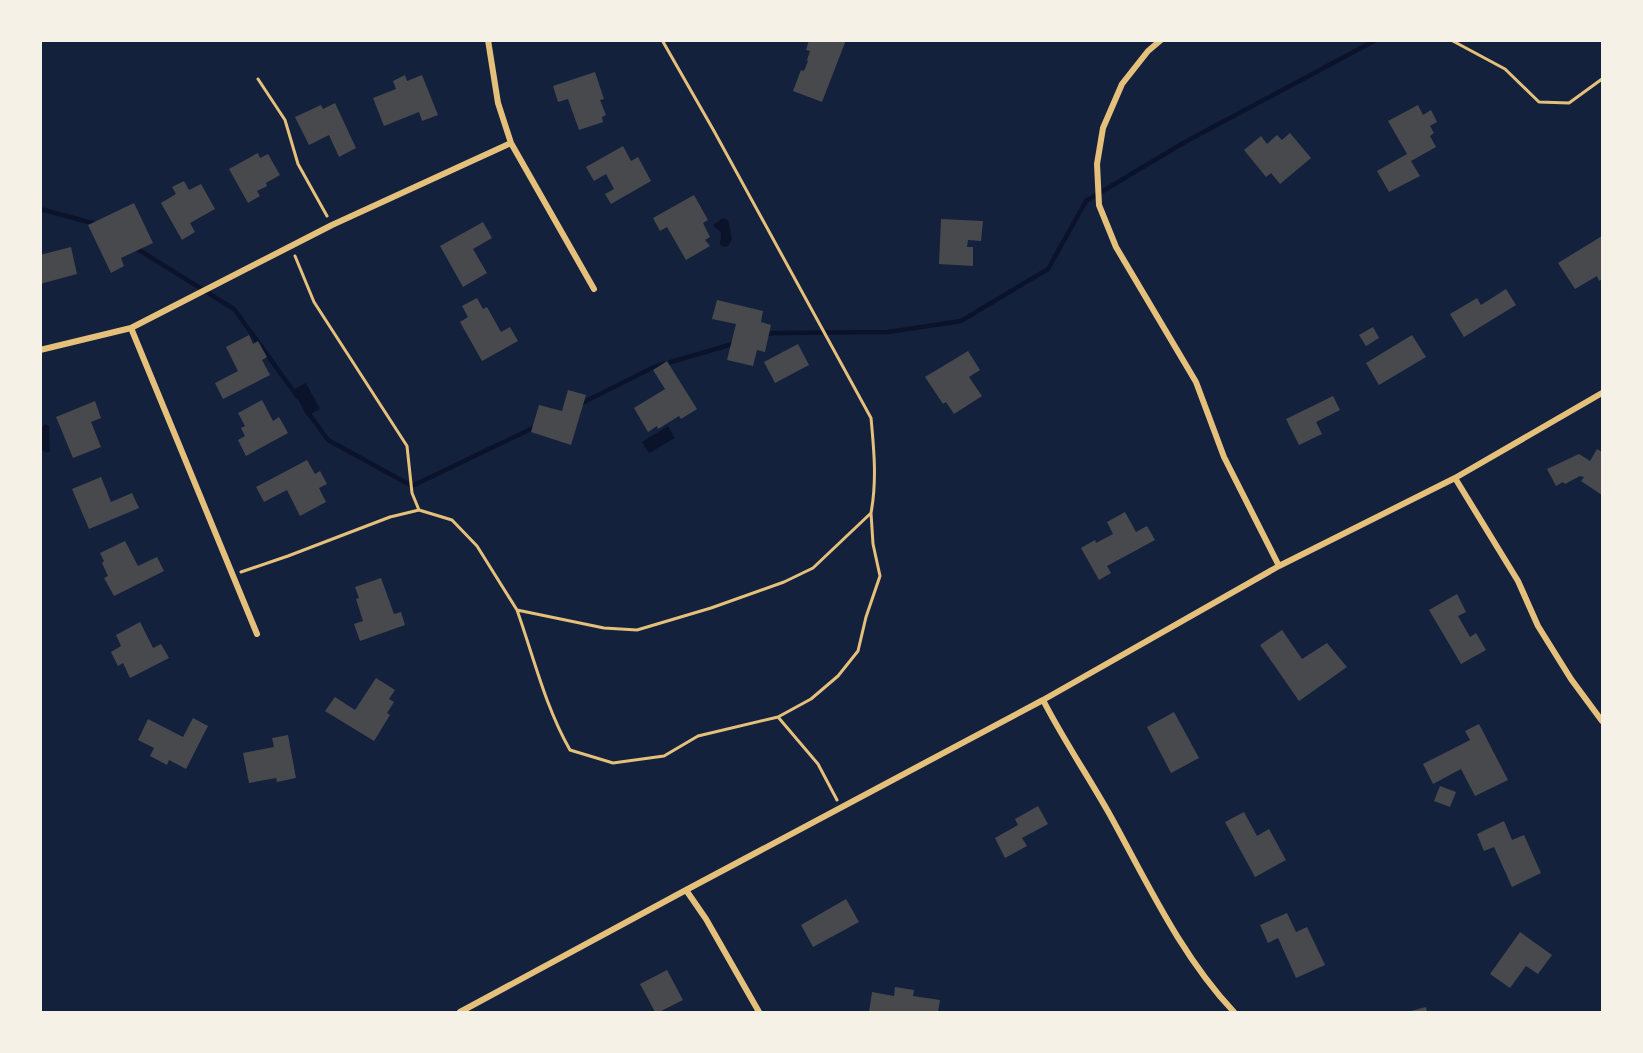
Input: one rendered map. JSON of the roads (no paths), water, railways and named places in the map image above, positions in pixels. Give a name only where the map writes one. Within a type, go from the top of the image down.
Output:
[{"type":"street","points":[[488,40],[498,103],[512,143],[594,289]]},
{"type":"street","points":[[1161,40],[1122,84],[1102,128],[1097,164],[1099,205],[1116,247],[1196,382],[1224,457],[1279,566]]},
{"type":"street","points":[[40,350],[131,328],[332,225],[512,143]]},
{"type":"street","points":[[131,328],[257,634]]},
{"type":"street","points":[[460,1012],[1043,700],[1279,566],[1455,478],[1602,393]]},
{"type":"street","points":[[1455,478],[1518,582],[1538,626],[1571,679],[1602,721]]},
{"type":"street","points":[[1043,700],[1172,926],[1211,988],[1234,1012]]},
{"type":"street","points":[[686,890],[706,919],[759,1012]]},
{"type":"water","points":[[723,218],[728,220],[732,239],[728,246],[724,247],[720,245],[721,233],[713,225]]},
{"type":"water","points":[[306,383],[320,409],[307,416],[293,390]]},
{"type":"water","points":[[45,424],[49,426],[50,451],[48,453],[41,450],[41,428]]},
{"type":"water","points":[[668,426],[675,438],[649,453],[642,442]]},
{"type":"waterway","points":[[764,335],[888,332],[961,321],[1048,269],[1086,201],[1185,142],[1376,40]]},
{"type":"waterway","points":[[40,209],[96,224]]},
{"type":"waterway","points":[[134,247],[234,309],[297,396]]},
{"type":"waterway","points":[[580,404],[654,367],[736,343]]},
{"type":"waterway","points":[[307,411],[328,440],[412,486],[537,426]]}]
